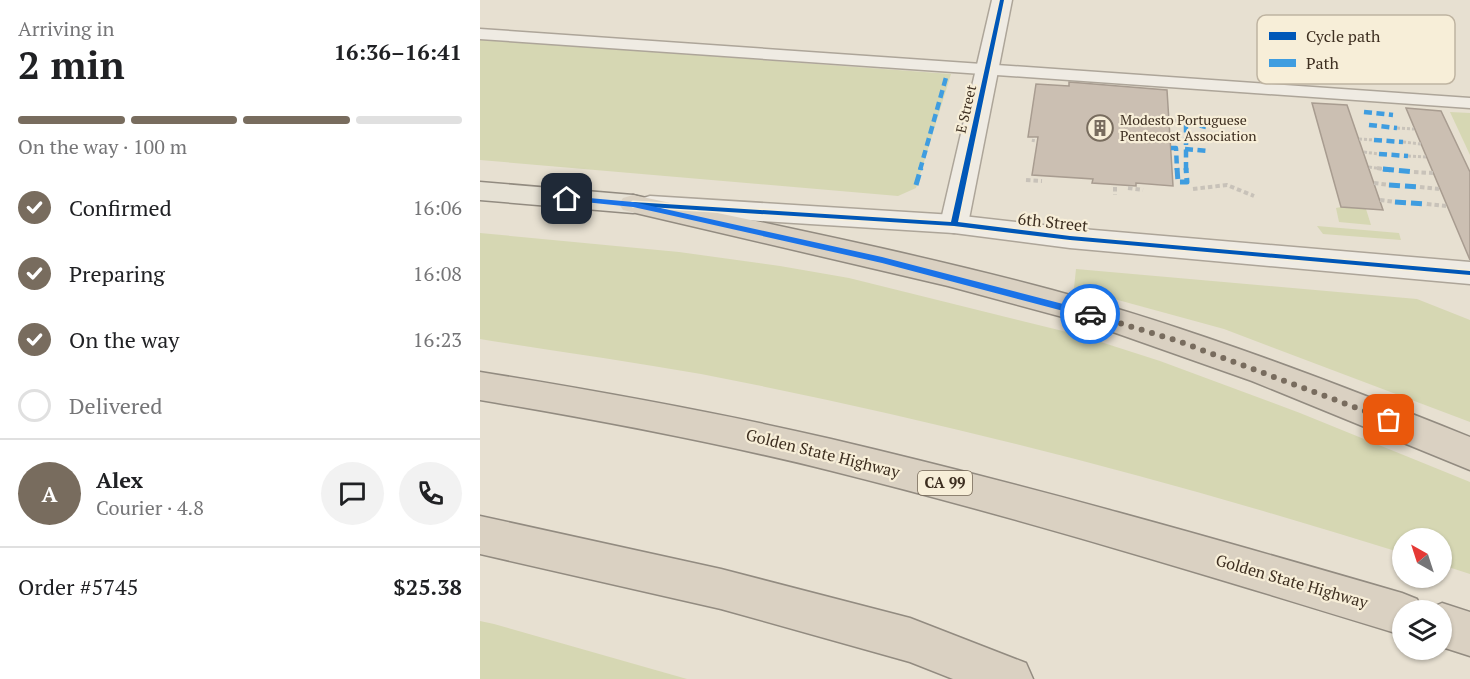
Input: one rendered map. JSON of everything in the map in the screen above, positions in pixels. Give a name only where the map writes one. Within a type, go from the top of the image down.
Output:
[{"type":"highway","points":[[633,204],[882,260],[1053,303],[1178,341],[1389,420],[1470,454]]},
{"type":"highway","name":"Golden State Highway","points":[[480,386],[583,401],[747,434],[993,495],[1392,611]]},
{"type":"highway","points":[[480,535],[721,589],[910,640],[1010,679]]},
{"type":"highway","points":[[1452,628],[1470,634]]},
{"type":"main road","name":"6th Street","points":[[480,191],[633,204]]},
{"type":"street","name":"E Street","points":[[954,224],[1002,0]]},
{"type":"street","name":"6th Street","points":[[633,204],[954,224],[1070,238],[1470,273]]},
{"type":"lane","points":[[480,34],[988,70],[1219,93],[1470,103]]},
{"type":"path","points":[[1169,120],[1186,122]]},
{"type":"path","points":[[1397,128],[1414,129]]},
{"type":"path","points":[[1033,142],[1034,137]]},
{"type":"path","points":[[1359,139],[1374,140]]},
{"type":"path","points":[[1403,142],[1421,144]]},
{"type":"path","points":[[1364,152],[1379,154]]},
{"type":"path","points":[[1408,156],[1426,158]]},
{"type":"path","points":[[1369,167],[1383,169]]},
{"type":"path","points":[[1414,172],[1432,173]]},
{"type":"path","points":[[1026,180],[1042,181]]},
{"type":"path","points":[[1374,183],[1389,185]]},
{"type":"path","points":[[1193,189],[1227,185],[1254,196]]},
{"type":"path","points":[[1115,187],[1115,195]]},
{"type":"path","points":[[1420,187],[1439,189]]},
{"type":"path","points":[[1128,188],[1143,190]]},
{"type":"path","points":[[1380,200],[1395,202]]},
{"type":"path","points":[[1427,204],[1446,206]]},
{"type":"green space","points":[[480,39],[951,74],[916,188],[898,196],[480,160]]},
{"type":"green space","points":[[1450,112],[1470,113],[1470,155]]},
{"type":"green space","points":[[1336,208],[1366,209],[1371,225],[1339,222]]},
{"type":"green space","points":[[1317,226],[1399,233],[1401,240],[1323,234]]},
{"type":"green space","points":[[480,233],[679,252],[849,278],[1079,335],[1160,361],[1300,413],[1470,482],[1470,574],[1452,568],[1452,528],[1392,528],[1392,550],[1142,477],[878,411],[701,374],[480,339]]},
{"type":"green space","points":[[1076,269],[1417,299],[1470,320],[1470,422],[1224,329],[1074,288]]},
{"type":"green space","points":[[480,621],[494,624],[687,679],[480,679]]},
{"type":"building","name":"Modesto Portuguese Pentecost Association","points":[[1069,82],[1167,90],[1173,186],[1092,183],[1093,179],[1032,175],[1038,137],[1028,137],[1036,84],[1069,86]]},
{"type":"building","points":[[1312,103],[1347,105],[1383,210],[1341,207]]},
{"type":"building","points":[[1406,108],[1441,111],[1470,172],[1470,260]]},
{"type":"marked path","points":[[916,185],[947,74]]},
{"type":"marked path","points":[[1364,112],[1393,115]]},
{"type":"marked path","points":[[1171,148],[1176,148],[1178,182],[1187,182],[1186,122],[1206,127]]},
{"type":"marked path","points":[[1369,125],[1397,128]]},
{"type":"marked path","points":[[1374,140],[1403,142]]},
{"type":"marked path","points":[[1185,149],[1208,151]]},
{"type":"marked path","points":[[1379,154],[1408,156]]},
{"type":"marked path","points":[[1383,169],[1414,172]]},
{"type":"marked path","points":[[1389,185],[1420,187]]},
{"type":"marked path","points":[[1395,202],[1427,204]]},
{"type":"cycle path","points":[[954,224],[1002,0]]},
{"type":"cycle path","points":[[633,204],[954,224],[1070,238],[1470,273]]},
{"type":"way so far","points":[[1090,314],[1178,341],[1389,420]]},
{"type":"place","name":"Modesto Portuguese Pentecost Association","points":[[1100,128]]},
{"type":"route","points":[[567,199],[633,204],[656,209],[882,260],[1090,314]]}]
